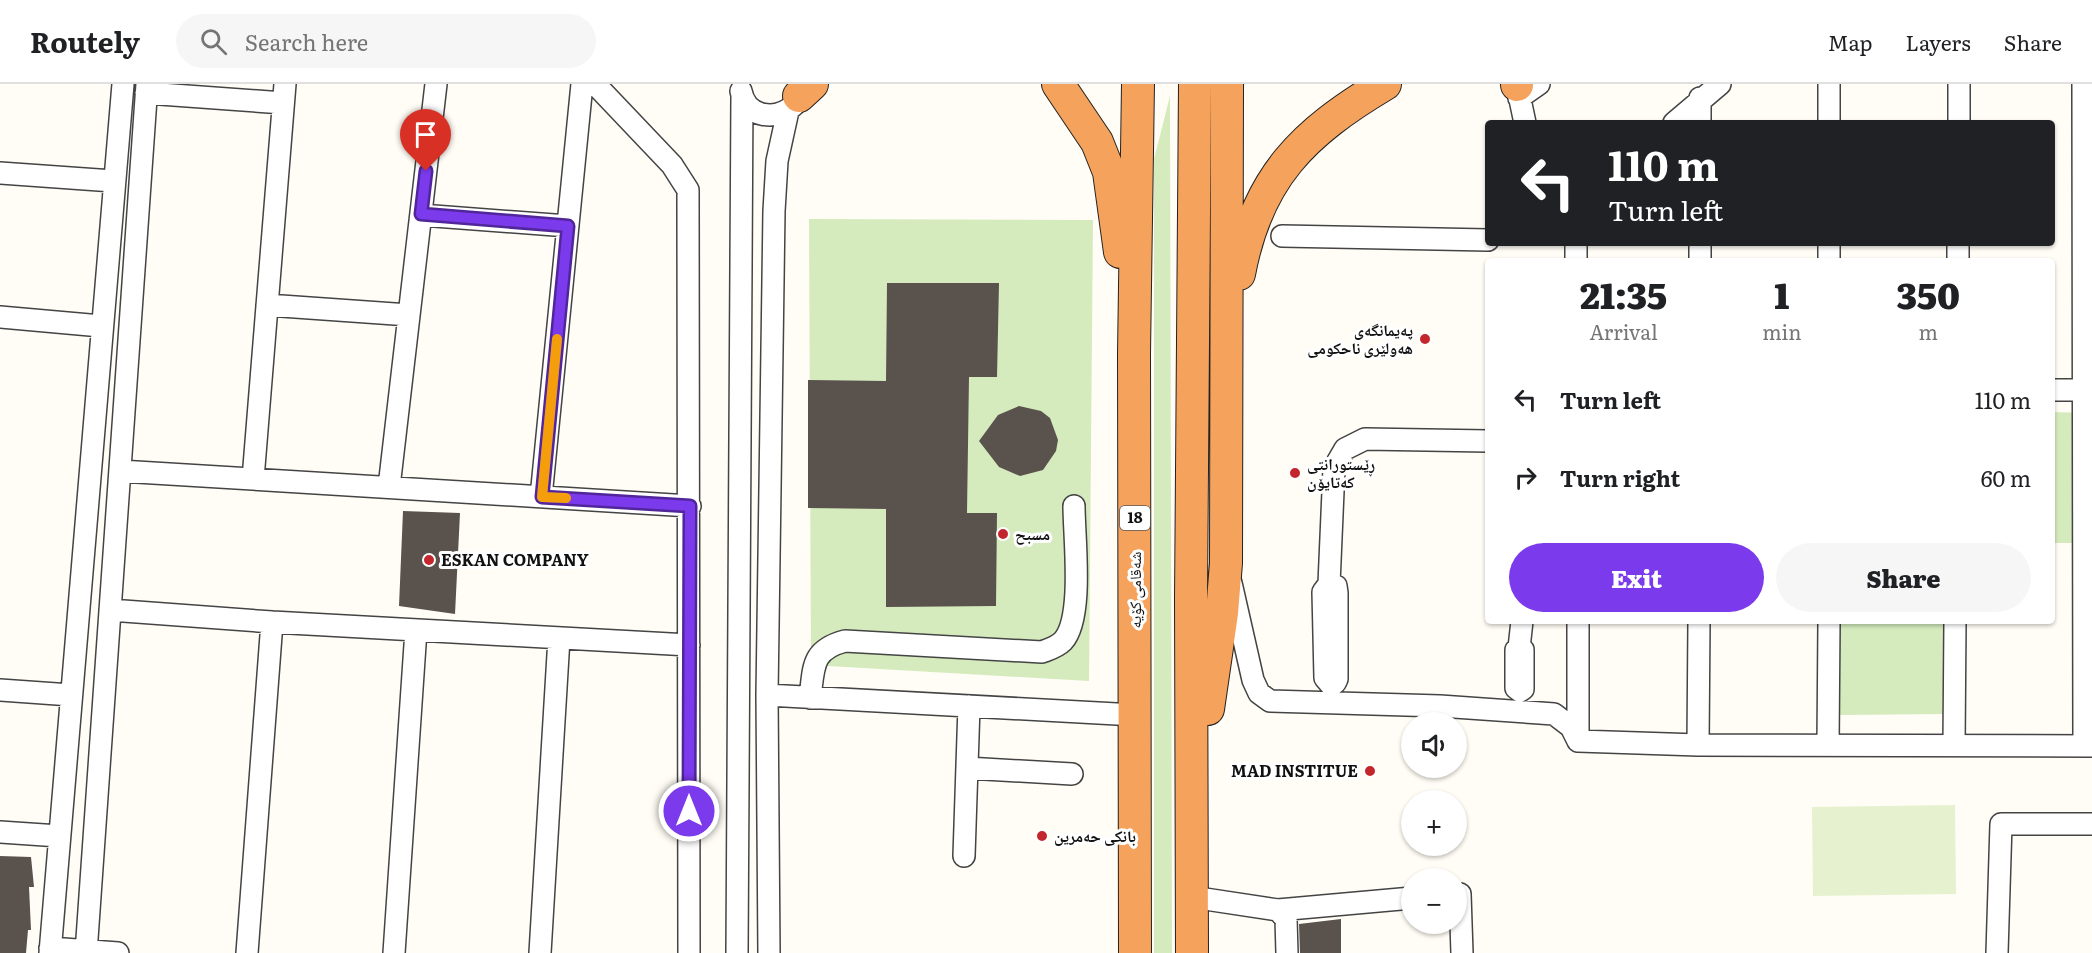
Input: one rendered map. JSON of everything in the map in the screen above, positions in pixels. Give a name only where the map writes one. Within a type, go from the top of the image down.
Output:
[{"type":"highway","points":[[1059,84],[1097,142],[1109,172],[1134,353]]},
{"type":"highway","name":"شەقامی کۆیە","points":[[1135,953],[1134,353],[1138,84]]},
{"type":"highway","points":[[1192,953],[1195,84]]},
{"type":"highway","points":[[1192,817],[1222,613],[1226,563],[1227,84]]},
{"type":"highway","points":[[1228,334],[1244,248],[1251,225],[1272,182],[1286,162],[1319,128],[1385,84]]},
{"type":"street","points":[[118,953],[50,951],[113,181],[123,84]]},
{"type":"street","points":[[389,487],[436,84]]},
{"type":"street","points":[[542,497],[582,84]]},
{"type":"street","points":[[595,84],[672,165],[688,190],[689,953]]},
{"type":"street","points":[[1524,120],[1517,88],[1539,84]]},
{"type":"street","points":[[1677,120],[1700,98],[1720,84]]},
{"type":"street","points":[[1829,84],[1829,120]]},
{"type":"street","points":[[1959,84],[1959,120]]},
{"type":"street","points":[[1578,741],[1698,745],[2088,746],[2088,390],[2083,84]]},
{"type":"street","points":[[86,952],[147,89],[284,93],[253,479]]},
{"type":"street","points":[[741,90],[757,113],[773,116],[800,94]]},
{"type":"street","points":[[737,953],[741,90]]},
{"type":"street","points":[[769,953],[767,695],[775,186],[800,94]]},
{"type":"street","points":[[1700,98],[1700,120]]},
{"type":"street","points":[[0,173],[113,181]]},
{"type":"street","points":[[421,214],[568,226]]},
{"type":"street","points":[[1282,236],[1485,240]]},
{"type":"street","points":[[267,305],[409,315]]},
{"type":"street","points":[[0,317],[101,326]]},
{"type":"street","points":[[2055,390],[2088,390]]},
{"type":"street","points":[[1329,584],[1335,468],[1345,449],[1365,439],[1485,441]]},
{"type":"street","points":[[120,471],[690,506]]},
{"type":"street","points":[[810,698],[815,661],[819,654],[845,641],[1042,652],[1056,647],[1064,640],[1073,618],[1074,506]]},
{"type":"street","points":[[1226,563],[1253,680],[1258,693],[1270,701],[1440,706],[1554,714],[1571,727],[1578,741]]},
{"type":"street","points":[[110,610],[272,622],[689,645]]},
{"type":"street","points":[[247,953],[272,622]]},
{"type":"street","points":[[1519,648],[1522,624]]},
{"type":"street","points":[[1578,624],[1578,741]]},
{"type":"street","points":[[1698,745],[1699,624]]},
{"type":"street","points":[[1828,624],[1828,745]]},
{"type":"street","points":[[1954,745],[1955,624]]},
{"type":"street","points":[[394,953],[417,630]]},
{"type":"street","points":[[540,953],[559,638]]},
{"type":"street","points":[[0,690],[71,695]]},
{"type":"street","points":[[767,695],[1135,715]]},
{"type":"street","points":[[964,856],[969,706]]},
{"type":"street","points":[[967,768],[1072,774]]},
{"type":"street","points":[[1997,953],[2001,824],[2092,824]]},
{"type":"street","points":[[0,832],[59,836]]},
{"type":"street","points":[[1192,897],[1278,910],[1401,899]]},
{"type":"street","points":[[1278,910],[1286,919],[1287,953]]},
{"type":"street","points":[[1461,934],[1462,953]]},
{"type":"green space","points":[[1170,96],[1172,953],[1154,953],[1154,159]]},
{"type":"green space","points":[[809,219],[1093,220],[1089,681],[811,665]]},
{"type":"green space","points":[[2055,412],[2086,413],[2085,543],[2055,543]]},
{"type":"green space","points":[[1840,624],[1946,624],[1947,714],[1840,715]]},
{"type":"green space","points":[[1955,805],[1956,894],[1813,896],[1812,807]]},
{"type":"building","points":[[887,283],[999,283],[997,377],[969,377],[967,513],[997,513],[996,606],[886,607],[886,509],[808,508],[808,380],[886,381]]},
{"type":"building","points":[[1019,406],[1041,411],[1050,418],[1058,440],[1056,451],[1043,470],[1020,476],[999,467],[979,441],[998,415]]},
{"type":"building","name":"ESKAN COMPANY","points":[[403,511],[460,513],[455,614],[399,606]]},
{"type":"building","points":[[0,856],[31,857],[34,887],[29,887],[31,930],[28,930],[26,953],[0,953]]},
{"type":"building","points":[[1341,919],[1341,953],[1300,953],[1299,924]]},
{"type":"slow traffic","points":[[557,339],[542,497],[566,498]]},
{"type":"place","name":"پەیمانگەی هەولێری ناحکومی","points":[[1425,339]]},
{"type":"place","name":"ڕێستورانتی کەتایۆن","points":[[1295,473]]},
{"type":"place","name":"مسبح","points":[[1003,534]]},
{"type":"place","name":"ESKAN COMPANY","points":[[429,560]]},
{"type":"place","name":"MAD INSTITUE","points":[[1370,771]]},
{"type":"place","name":"بانكی حه‌مرین","points":[[1042,836]]},
{"type":"route","points":[[426,171],[421,214],[568,226],[542,497],[690,506],[689,811]]}]
